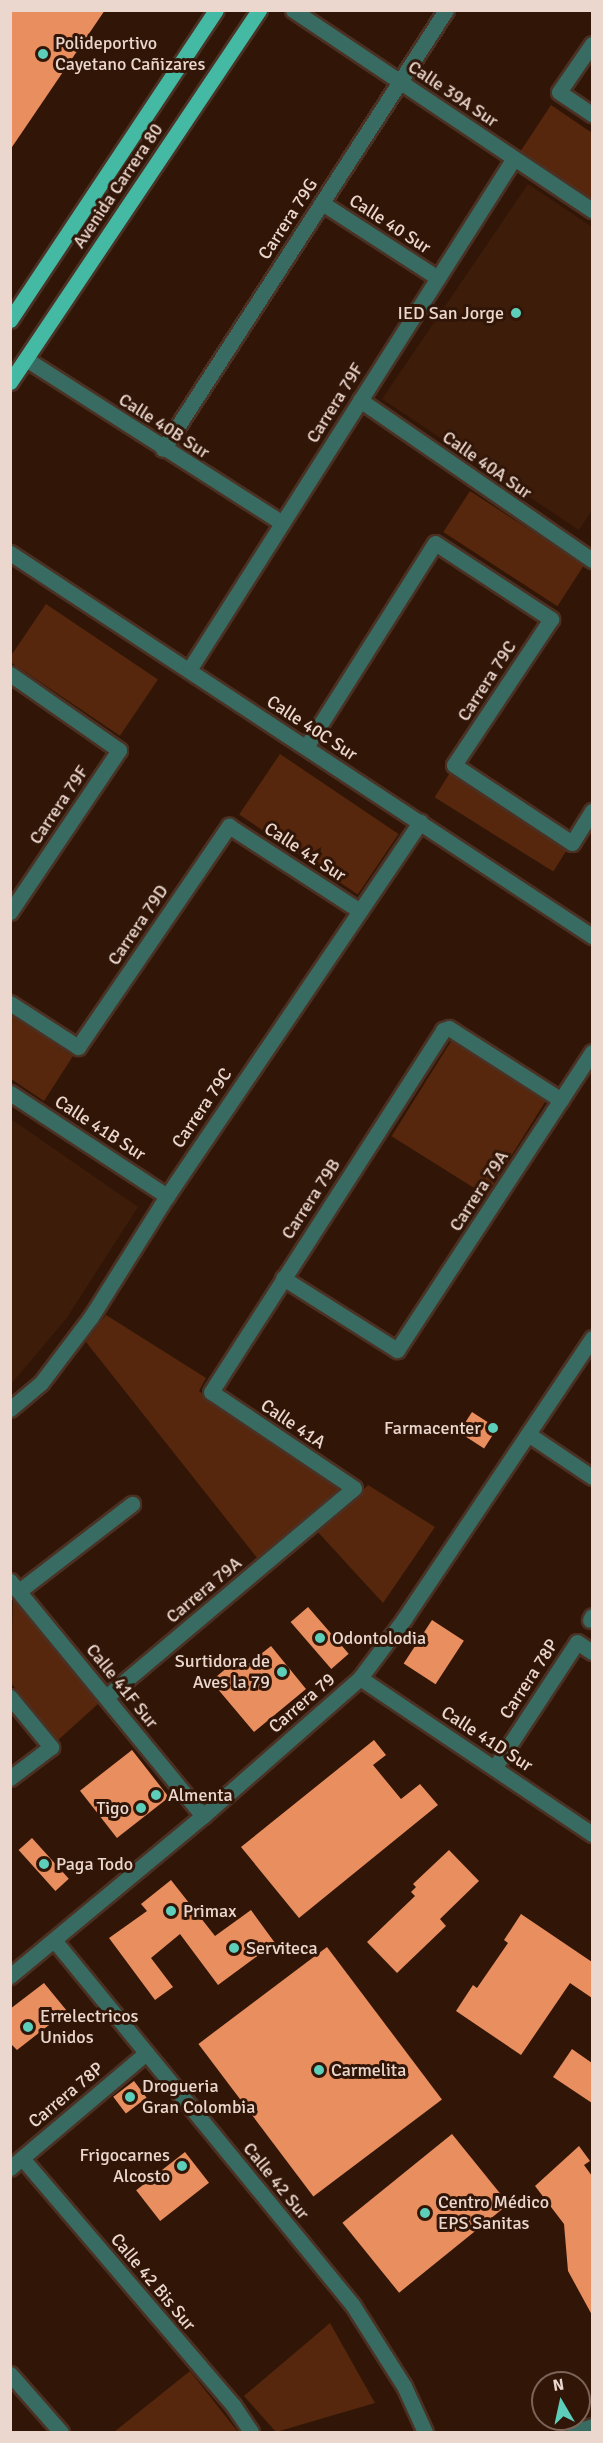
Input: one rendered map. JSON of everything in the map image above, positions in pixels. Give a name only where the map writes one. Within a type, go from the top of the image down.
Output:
[{"type":"main road","name":"Avenida Carrera 80","points":[[10,320],[216,10]]},
{"type":"main road","name":"Avenida Carrera 80","points":[[10,382],[259,10]]},
{"type":"street","name":"Calle 39A Sur","points":[[293,10],[592,210]]},
{"type":"street","name":"Carrera 79G","points":[[163,449],[446,10]]},
{"type":"street","points":[[592,44],[559,92],[592,114]]},
{"type":"street","name":"Carrera 79F","points":[[189,670],[514,158]]},
{"type":"street","name":"Calle 40 Sur","points":[[322,203],[438,278]]},
{"type":"street","name":"Calle 40B Sur","points":[[26,360],[282,523]]},
{"type":"street","name":"Calle 40A Sur","points":[[360,400],[591,557]]},
{"type":"street","name":"Carrera 79C","points":[[306,747],[435,543],[551,619],[454,765],[572,843],[592,811]]},
{"type":"street","name":"Calle 40C Sur","points":[[10,553],[592,936]]},
{"type":"street","name":"Carrera 79F","points":[[10,674],[119,750],[10,912]]},
{"type":"street","name":"Carrera 79C","points":[[10,1409],[41,1383],[81,1331],[167,1196],[420,822]]},
{"type":"street","name":"Calle 41 Sur","points":[[229,826],[360,911]]},
{"type":"street","name":"Carrera 79D","points":[[10,1003],[78,1047],[229,826]]},
{"type":"street","name":"Carrera 79B","points":[[211,1392],[446,1027],[561,1100]]},
{"type":"street","name":"Carrera 79A","points":[[283,1278],[398,1350],[592,1052]]},
{"type":"street","name":"Calle 41B Sur","points":[[10,1093],[167,1196]]},
{"type":"street","name":"Carrera 79","points":[[10,1976],[203,1816],[360,1678],[592,1338]]},
{"type":"street","name":"Calle 41A","points":[[211,1392],[354,1488]]},
{"type":"street","points":[[528,1434],[592,1477]]},
{"type":"street","name":"Carrera 79A","points":[[106,1698],[354,1488]]},
{"type":"street","points":[[15,1586],[132,1504]]},
{"type":"street","name":"Calle 41F Sur","points":[[15,1586],[203,1816]]},
{"type":"street","name":"Carrera 78P","points":[[495,1767],[577,1642],[592,1653]]},
{"type":"street","name":"Calle 41D Sur","points":[[360,1678],[592,1834]]},
{"type":"street","points":[[10,1697],[51,1747],[10,1778]]},
{"type":"street","name":"Calle 42 Sur","points":[[54,1940],[352,2304],[404,2386],[425,2433]]},
{"type":"street","name":"Carrera 78P","points":[[16,2163],[146,2053]]},
{"type":"street","name":"Calle 42 Bis Sur","points":[[16,2163],[233,2405],[252,2433]]},
{"type":"street","points":[[10,2374],[61,2433]]},
{"type":"street","points":[[574,2433],[592,2426]]},
{"type":"shaded area","points":[[551,105],[592,133],[592,201],[520,152]]},
{"type":"shaded area","name":"IED San Jorge","points":[[528,184],[592,227],[592,510],[579,530],[382,399]]},
{"type":"shaded area","points":[[470,491],[584,565],[557,606],[443,532]]},
{"type":"shaded area","points":[[46,604],[158,679],[120,736],[10,662],[10,657]]},
{"type":"shaded area","points":[[280,754],[399,834],[358,894],[239,815]]},
{"type":"shaded area","points":[[451,771],[570,845],[553,871],[435,797]]},
{"type":"shaded area","points":[[11,1015],[73,1056],[44,1101],[11,1079]]},
{"type":"shaded area","points":[[453,1038],[548,1097],[487,1196],[392,1136]]},
{"type":"shaded area","points":[[11,1119],[138,1207],[66,1319],[11,1384]]},
{"type":"shaded area","points":[[106,1315],[206,1378],[199,1391],[356,1497],[368,1485],[435,1527],[383,1603],[305,1518],[258,1559],[86,1342]]},
{"type":"shaded area","points":[[13,1596],[99,1703],[57,1741],[11,1683]]},
{"type":"shaded area","points":[[330,2323],[375,2403],[276,2432],[244,2396]]},
{"type":"shaded area","points":[[190,2371],[238,2432],[114,2432]]},
{"type":"building","name":"Polideportivo Cayetano Cañizares","points":[[10,10],[105,10],[10,150]]},
{"type":"building","points":[[472,1412],[497,1428],[484,1448],[459,1432]]},
{"type":"building","name":"Odontolodia","points":[[308,1607],[349,1654],[331,1669],[291,1622]]},
{"type":"building","points":[[432,1620],[464,1641],[436,1684],[404,1664]]},
{"type":"building","points":[[271,1646],[306,1689],[254,1732],[211,1681],[234,1662],[241,1670]]},
{"type":"building","points":[[374,1740],[386,1755],[373,1765],[401,1799],[420,1784],[438,1805],[299,1918],[241,1847]]},
{"type":"building","points":[[132,1750],[169,1797],[117,1838],[80,1791]]},
{"type":"building","name":"Paga Todo","points":[[32,1838],[69,1879],[55,1891],[19,1850]]},
{"type":"building","points":[[449,1850],[479,1881],[440,1919],[446,1926],[397,1973],[367,1942],[415,1896],[411,1892],[416,1887],[413,1884]]},
{"type":"building","points":[[171,1880],[215,1936],[251,1910],[275,1943],[218,1985],[180,1934],[151,1958],[173,1987],[155,2000],[109,1938],[147,1911],[141,1904]]},
{"type":"building","points":[[521,1914],[592,1962],[592,1998],[570,1983],[521,2055],[456,2011],[473,1985],[477,1988],[508,1943],[504,1940]]},
{"type":"building","points":[[327,1947],[442,2100],[313,2196],[198,2044]]},
{"type":"building","name":"Errelectricos Unidos","points":[[44,1983],[67,2011],[17,2050],[10,2043],[10,2009]]},
{"type":"building","points":[[572,2049],[592,2063],[592,2103],[553,2077]]},
{"type":"building","name":"Drogueria Gran Colombia","points":[[134,2081],[147,2098],[126,2113],[113,2097]]},
{"type":"building","name":"Centro Médico EPS Sanitas","points":[[452,2134],[509,2204],[399,2293],[342,2223]]},
{"type":"building","points":[[579,2146],[590,2161],[584,2165],[592,2176],[592,2315],[568,2271],[564,2224],[535,2186]]},
{"type":"building","points":[[185,2152],[209,2183],[160,2221],[136,2190]]},
{"type":"place","name":"Polideportivo Cayetano Cañizares","points":[[43,54]]},
{"type":"place","name":"IED San Jorge","points":[[516,313]]},
{"type":"place","name":"Farmacenter","points":[[493,1428]]},
{"type":"place","name":"Odontolodia","points":[[320,1638]]},
{"type":"place","name":"Surtidora de Aves la 79","points":[[282,1672]]},
{"type":"place","name":"Almenta","points":[[156,1795]]},
{"type":"place","name":"Tigo","points":[[141,1808]]},
{"type":"place","name":"Paga Todo","points":[[44,1864]]},
{"type":"place","name":"Primax","points":[[171,1911]]},
{"type":"place","name":"Serviteca","points":[[234,1948]]},
{"type":"place","name":"Errelectricos Unidos","points":[[28,2027]]},
{"type":"place","name":"Carmelita","points":[[319,2070]]},
{"type":"place","name":"Drogueria Gran Colombia","points":[[130,2097]]},
{"type":"place","name":"Frigocarnes Alcosto","points":[[182,2166]]},
{"type":"place","name":"Centro Médico EPS Sanitas","points":[[425,2213]]}]
